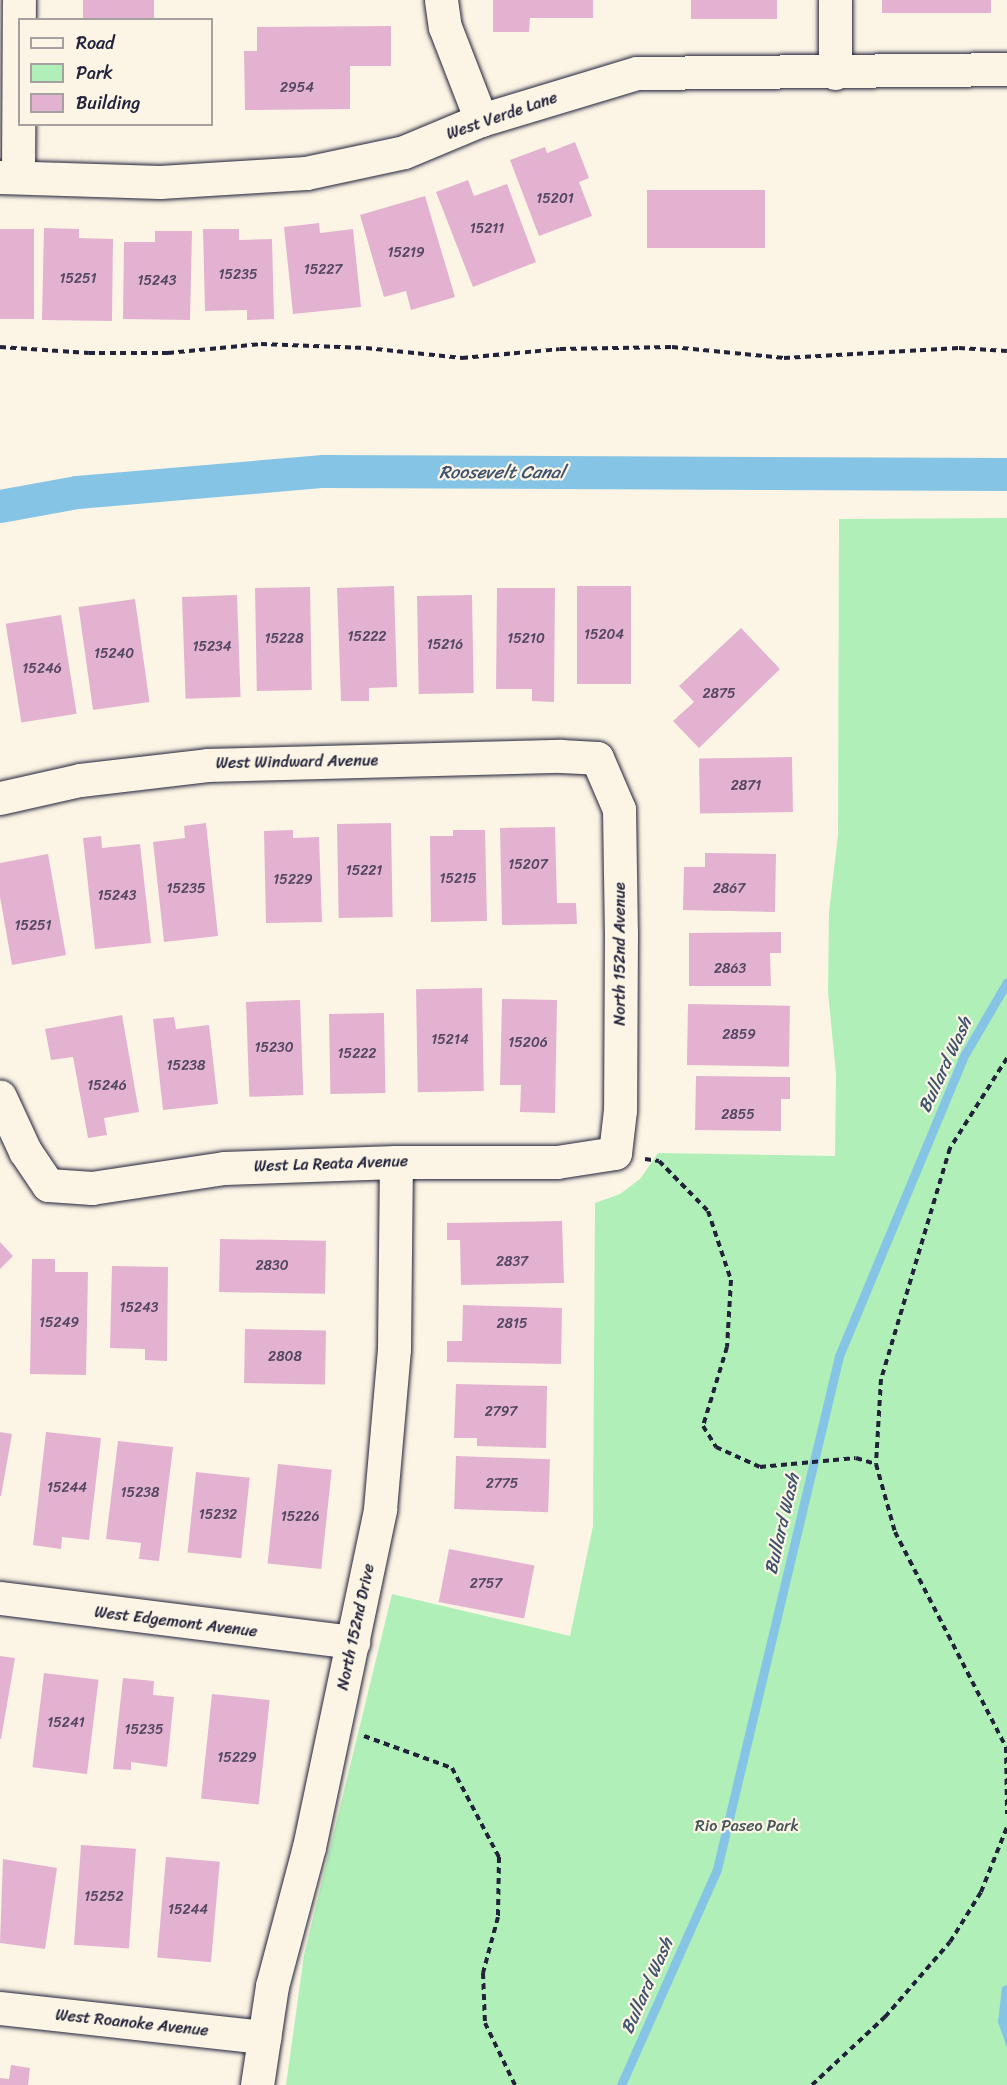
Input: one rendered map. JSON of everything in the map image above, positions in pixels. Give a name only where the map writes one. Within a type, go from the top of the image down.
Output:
[{"type":"street","points":[[9,177],[19,0]]},
{"type":"street","points":[[441,0],[445,27],[482,120]]},
{"type":"street","points":[[835,0],[835,73]]},
{"type":"street","name":"West Verde Lane","points":[[9,177],[160,182],[306,173],[404,152],[482,120],[637,73],[835,73],[1007,69]]},
{"type":"street","name":"West Windward Avenue","points":[[0,798],[80,780],[207,765],[561,756],[597,758]]},
{"type":"street","name":"North 152nd Avenue","points":[[597,758],[618,809],[620,1099],[615,1153]]},
{"type":"street","name":"West La Reata Avenue","points":[[0,1097],[25,1151],[48,1185],[92,1188],[224,1168],[396,1162],[557,1162],[615,1153]]},
{"type":"street","name":"North 152nd Drive","points":[[257,2085],[272,1986],[309,1847],[335,1730],[383,1475],[394,1350],[396,1162]]},
{"type":"street","name":"West Edgemont Avenue","points":[[0,1598],[353,1642]]},
{"type":"street","name":"West Roanoke Avenue","points":[[0,2008],[264,2037]]},
{"type":"path","points":[[0,347],[168,353],[261,344],[366,348],[462,358],[560,349],[672,347],[784,358],[959,348],[1007,351]]},
{"type":"path","points":[[1007,1058],[950,1148],[881,1379],[876,1464],[895,1532],[1006,1747],[1007,1814]]},
{"type":"path","points":[[615,1153],[659,1161],[708,1211],[730,1280],[728,1347],[703,1426],[716,1447],[760,1467],[856,1458],[876,1464]]},
{"type":"path","points":[[335,1730],[371,1737],[452,1768],[472,1803],[499,1857],[498,1917],[483,1973],[485,2023],[515,2085]]},
{"type":"path","points":[[812,2085],[885,2017],[950,1942],[981,1892],[1007,1827]]},
{"type":"green space","name":"Rio Paseo Park","points":[[1007,518],[1007,2085],[286,2085],[304,1955],[392,1594],[570,1636],[593,1526],[595,1203],[620,1194],[640,1179],[658,1153],[835,1156],[836,1074],[828,992],[829,912],[838,835],[839,519]]},
{"type":"water","points":[[1007,1985],[1007,2048],[998,2022],[1002,1987]]},
{"type":"building","points":[[83,0],[154,0],[154,18],[83,18]]},
{"type":"building","points":[[493,0],[593,0],[593,18],[530,18],[529,32],[493,32]]},
{"type":"building","points":[[691,0],[777,0],[777,19],[691,19]]},
{"type":"building","points":[[882,0],[991,0],[991,13],[882,13]]},
{"type":"building","points":[[391,26],[391,66],[350,66],[350,109],[245,110],[244,51],[257,51],[257,27]]},
{"type":"building","points":[[575,142],[589,178],[579,182],[592,216],[539,236],[510,160],[545,147],[547,153]]},
{"type":"building","points":[[468,180],[474,196],[507,184],[536,262],[473,287],[436,192]]},
{"type":"building","points":[[647,190],[765,190],[765,248],[647,248]]},
{"type":"building","points":[[425,196],[455,297],[411,310],[406,291],[384,297],[360,215]]},
{"type":"building","points":[[319,223],[320,233],[353,229],[361,307],[293,314],[284,227]]},
{"type":"building","points":[[44,228],[79,229],[79,238],[113,239],[112,321],[42,320]]},
{"type":"building","points":[[0,229],[34,229],[34,319],[0,319]]},
{"type":"building","points":[[203,229],[239,229],[239,240],[272,239],[274,319],[247,320],[247,310],[205,311]]},
{"type":"building","points":[[155,231],[192,231],[190,320],[123,319],[124,242],[155,242]]},
{"type":"building","points":[[394,586],[397,687],[369,688],[369,701],[341,701],[337,588]]},
{"type":"building","points":[[577,586],[631,586],[631,684],[577,684]]},
{"type":"building","points":[[310,587],[312,690],[257,691],[255,588]]},
{"type":"building","points":[[497,588],[555,588],[554,702],[532,701],[532,689],[496,689]]},
{"type":"building","points":[[237,595],[241,697],[186,699],[182,597]]},
{"type":"building","points":[[472,595],[474,693],[419,694],[417,596]]},
{"type":"building","points":[[135,599],[149,702],[93,710],[79,607]]},
{"type":"building","points":[[61,615],[77,714],[21,723],[6,624]]},
{"type":"building","points":[[741,628],[780,669],[699,748],[673,721],[694,702],[679,686]]},
{"type":"building","points":[[792,757],[793,812],[700,814],[699,759]]},
{"type":"building","points":[[206,823],[218,936],[164,942],[153,842],[185,838],[184,826]]},
{"type":"building","points":[[391,823],[393,917],[339,918],[337,824]]},
{"type":"building","points":[[555,827],[557,903],[576,903],[577,924],[502,925],[500,828]]},
{"type":"building","points":[[293,830],[293,838],[319,837],[322,922],[266,923],[264,831]]},
{"type":"building","points":[[453,830],[485,830],[487,921],[431,922],[430,836],[453,836]]},
{"type":"building","points":[[101,836],[102,848],[140,844],[151,943],[95,949],[83,838]]},
{"type":"building","points":[[705,853],[776,854],[775,912],[683,910],[684,867],[705,867]]},
{"type":"building","points":[[48,854],[66,955],[12,965],[0,897],[0,863]]},
{"type":"building","points":[[781,932],[781,953],[770,953],[771,986],[689,986],[689,933]]},
{"type":"building","points":[[482,988],[484,1091],[418,1092],[416,989]]},
{"type":"building","points":[[502,999],[557,1000],[555,1113],[520,1112],[521,1085],[500,1085]]},
{"type":"building","points":[[300,1000],[303,1095],[249,1097],[246,1002]]},
{"type":"building","points":[[688,1004],[790,1006],[789,1067],[687,1065]]},
{"type":"building","points":[[384,1013],[385,1093],[330,1094],[329,1014]]},
{"type":"building","points":[[122,1015],[139,1112],[104,1118],[107,1135],[88,1138],[73,1057],[51,1060],[45,1029]]},
{"type":"building","points":[[174,1017],[176,1029],[209,1025],[218,1104],[163,1110],[153,1019]]},
{"type":"building","points":[[696,1076],[790,1077],[790,1099],[781,1099],[781,1131],[695,1130]]},
{"type":"building","points":[[562,1221],[564,1283],[461,1285],[460,1240],[447,1240],[447,1223]]},
{"type":"building","points":[[220,1239],[326,1241],[325,1294],[219,1292]]},
{"type":"building","points":[[0,1242],[13,1256],[0,1269]]},
{"type":"building","points":[[32,1259],[55,1259],[55,1272],[88,1272],[86,1375],[30,1374]]},
{"type":"building","points":[[112,1266],[168,1267],[167,1361],[145,1360],[145,1349],[110,1348]]},
{"type":"building","points":[[463,1305],[562,1308],[561,1364],[447,1362],[447,1341],[462,1341]]},
{"type":"building","points":[[245,1329],[326,1330],[325,1384],[244,1383]]},
{"type":"building","points":[[456,1384],[547,1386],[546,1448],[477,1446],[477,1438],[454,1438]]},
{"type":"building","points":[[0,1432],[12,1434],[1,1496],[0,1496]]},
{"type":"building","points":[[46,1432],[101,1438],[89,1540],[62,1537],[61,1549],[33,1545]]},
{"type":"building","points":[[118,1441],[173,1447],[159,1561],[139,1559],[141,1543],[106,1539]]},
{"type":"building","points":[[456,1456],[550,1459],[548,1512],[454,1509]]},
{"type":"building","points":[[278,1464],[332,1470],[321,1569],[268,1563]]},
{"type":"building","points":[[196,1472],[250,1478],[241,1558],[188,1553]]},
{"type":"building","points":[[449,1549],[534,1566],[524,1619],[439,1602]]},
{"type":"building","points":[[0,1656],[15,1658],[1,1739],[0,1739]]},
{"type":"building","points":[[44,1673],[99,1680],[87,1774],[32,1767]]},
{"type":"building","points":[[123,1678],[154,1681],[153,1695],[174,1697],[167,1767],[131,1762],[131,1770],[113,1769]]},
{"type":"building","points":[[212,1694],[270,1700],[259,1804],[201,1798]]},
{"type":"building","points":[[81,1845],[136,1849],[129,1949],[74,1945]]},
{"type":"building","points":[[166,1857],[220,1862],[211,1962],[157,1958]]},
{"type":"building","points":[[3,1859],[57,1868],[45,1949],[0,1943]]},
{"type":"building","points":[[11,2065],[30,2068],[28,2085],[0,2085],[0,2078],[9,2079]]},
{"type":"waterway","name":"Roosevelt Canal","points":[[0,506],[77,492],[323,471],[1007,474]]},
{"type":"waterway","name":"Bullard Wash","points":[[621,2085],[717,1869],[839,1356],[965,1054],[1007,982]]}]
